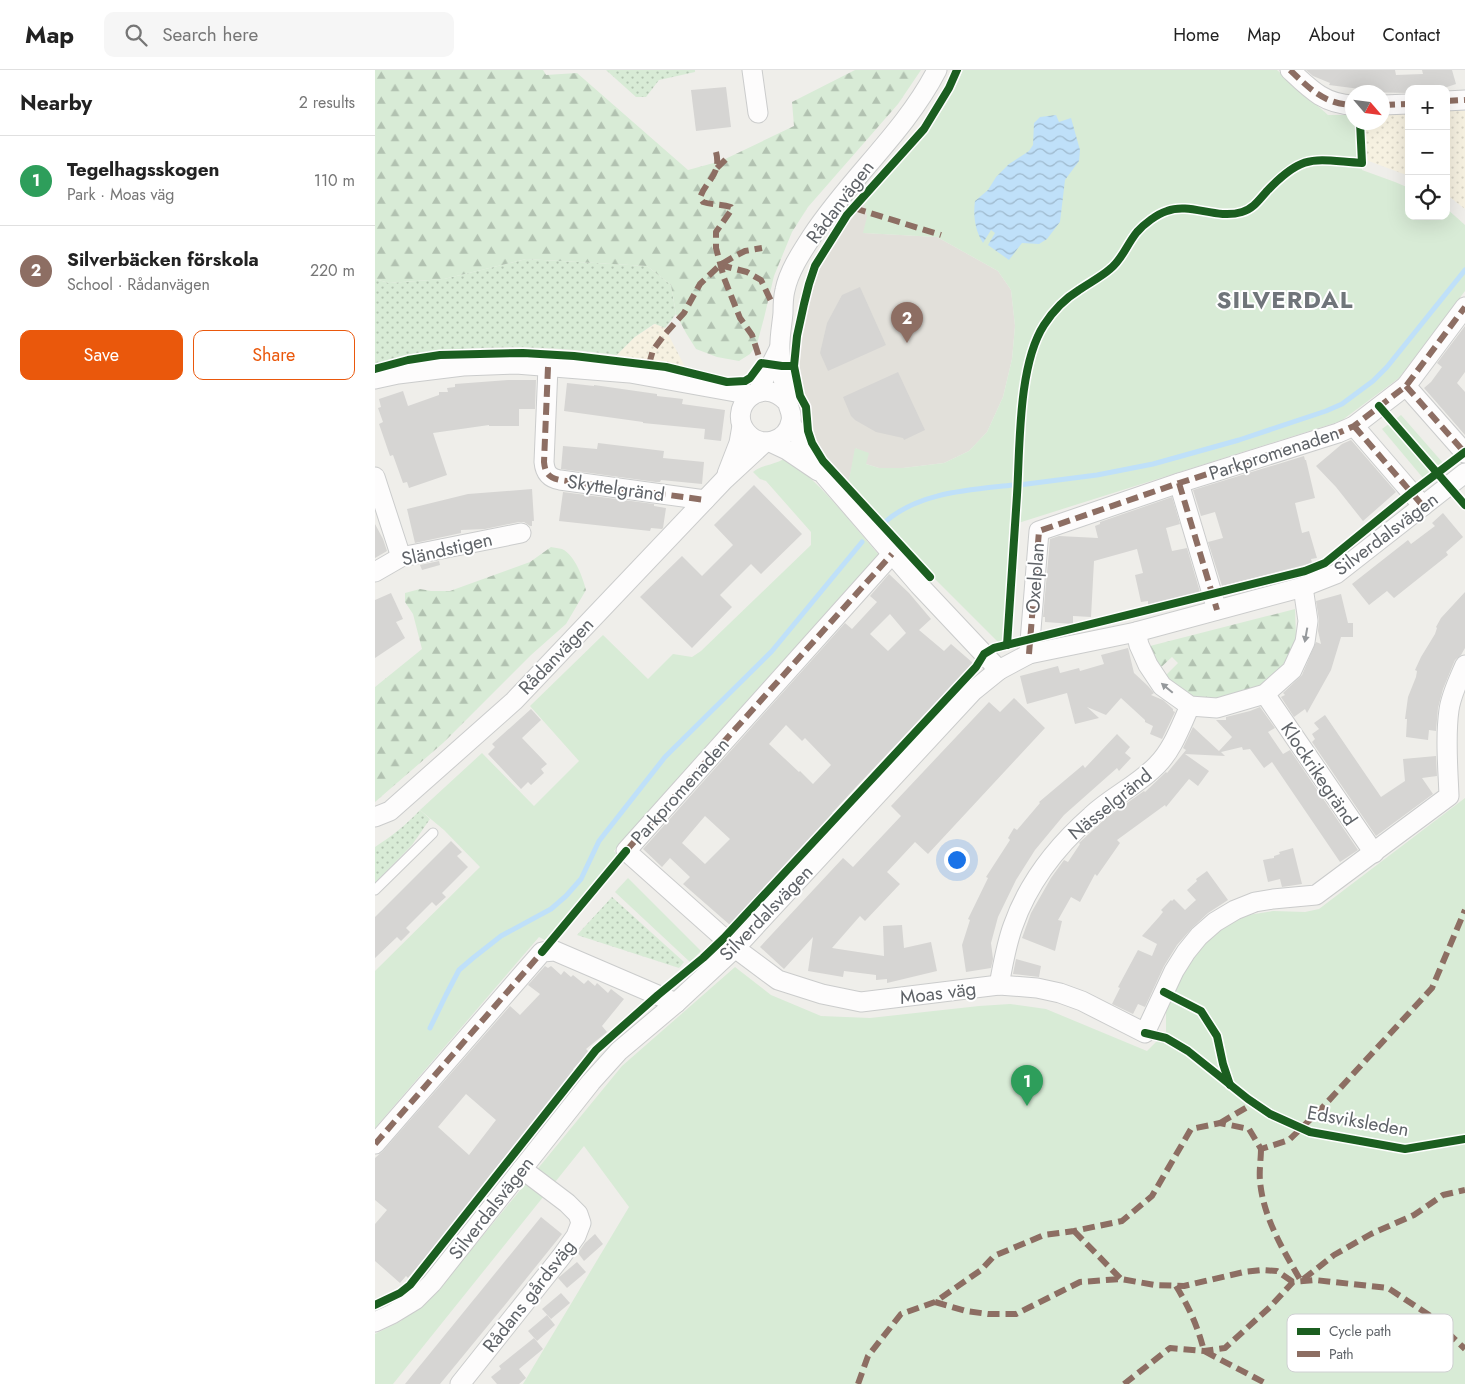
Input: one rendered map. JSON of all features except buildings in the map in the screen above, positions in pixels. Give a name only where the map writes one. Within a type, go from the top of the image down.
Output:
[{"type":"street","points":[[752,70],[758,113]]},
{"type":"street","name":"Rådanvägen","points":[[375,817],[390,811],[514,701],[724,480],[767,442],[780,438],[787,432],[791,424],[792,415],[787,402],[779,349],[785,291],[792,269],[825,216],[917,105],[937,70]]},
{"type":"street","points":[[1290,70],[1330,102],[1345,104]]},
{"type":"street","points":[[1450,102],[1465,100]]},
{"type":"street","points":[[1390,105],[1405,104]]},
{"type":"street","name":"Parkpromenaden","points":[[1039,532],[1179,483],[1354,426],[1406,386],[1465,307]]},
{"type":"street","name":"Rådanvägen","points":[[724,480],[739,442],[745,402],[755,393],[779,349]]},
{"type":"street","points":[[375,379],[463,366],[516,364],[630,373],[706,387],[755,393],[769,391],[781,396],[787,402]]},
{"type":"street","name":"Skyttelgränd","points":[[548,367],[544,462],[548,475],[553,479],[705,500]]},
{"type":"street","points":[[1406,386],[1465,453]]},
{"type":"street","points":[[706,387],[734,408],[746,432],[752,438],[787,450],[825,476]]},
{"type":"street","points":[[791,424],[825,476],[892,554],[999,670]]},
{"type":"street","points":[[1354,426],[1423,506]]},
{"type":"street","name":"Silverdalsvägen","points":[[375,1322],[415,1300],[432,1283],[596,1076],[619,1051],[735,948],[973,691],[999,670],[1029,654],[1136,632],[1303,587],[1336,574],[1465,473]]},
{"type":"street","points":[[375,477],[401,557]]},
{"type":"street","points":[[1179,483],[1217,610]]},
{"type":"street","name":"Oxelplan","points":[[1029,654],[1039,532]]},
{"type":"street","name":"Sländstigen","points":[[375,572],[401,557],[521,533]]},
{"type":"street","name":"Parkpromenaden","points":[[626,851],[892,554]]},
{"type":"street","points":[[1136,632],[1139,645],[1148,665],[1162,686],[1190,706],[1217,708],[1265,694],[1292,670],[1305,642],[1308,621],[1303,587]]},
{"type":"street","points":[[1374,853],[1449,796],[1447,754],[1449,708],[1465,665]]},
{"type":"street","name":"Klockrikegränd","points":[[1265,694],[1374,853]]},
{"type":"street","name":"Nässelgränd","points":[[999,985],[1013,925],[1024,899],[1038,875],[1063,843],[1092,814],[1158,765],[1169,750],[1190,706]]},
{"type":"street","name":"Moas väg","points":[[626,851],[735,948],[778,980],[822,994],[861,1002],[999,985],[1037,988],[1060,992],[1083,1001],[1145,1033],[1174,971],[1199,936],[1215,922],[1235,910],[1255,902],[1316,895],[1374,853]]},
{"type":"street","points":[[375,1144],[542,952],[555,951],[676,1002]]},
{"type":"street","name":"Rådans gårdsväg","points":[[460,1384],[561,1257],[576,1236],[581,1223],[579,1214],[567,1203],[522,1169]]},
{"type":"lane","points":[[375,890],[433,833]]},
{"type":"shaded area","points":[[864,202],[868,217],[864,233],[937,237],[998,271],[1011,290],[1015,326],[1012,359],[1003,397],[987,432],[969,451],[944,463],[903,468],[879,468],[866,464],[856,448],[848,485],[824,460],[816,448],[809,410],[802,393],[797,365],[803,322],[811,289],[820,264]]},
{"type":"green space","points":[[375,70],[543,70],[546,75],[577,73],[688,170],[721,161],[794,126],[792,102],[855,70],[921,70],[898,104],[808,207],[792,232],[774,276],[757,344],[750,354],[739,361],[717,357],[696,349],[676,314],[671,285],[647,266],[526,259],[444,279],[389,283],[375,279]]},
{"type":"green space","points":[[606,70],[695,70],[695,72],[659,80],[646,97],[636,97]]},
{"type":"green space","points":[[963,70],[1277,70],[1328,115],[1345,115],[1345,130],[1359,130],[1362,170],[1405,186],[1405,220],[1450,220],[1450,212],[1465,225],[1465,291],[1399,378],[1341,421],[1015,524],[1010,642],[999,643],[907,551],[848,485],[855,448],[869,453],[866,464],[879,468],[903,468],[944,463],[969,451],[987,432],[1003,397],[1012,359],[1015,326],[1011,290],[998,271],[937,237],[863,233],[867,217],[864,202],[920,140],[944,107]]},
{"type":"green space","points":[[526,259],[647,266],[671,285],[676,314],[665,328],[654,324],[635,337],[617,355],[575,350],[513,347],[431,352],[375,364],[375,279],[389,283],[444,279]]},
{"type":"green space","points":[[1401,415],[1443,463],[1423,478],[1382,429]]},
{"type":"green space","points":[[785,458],[823,491],[879,555],[614,851],[618,856],[545,940],[539,937],[375,1128],[375,971],[480,867],[444,830],[420,810],[482,753],[534,806],[579,761],[530,706],[603,635],[648,679],[673,654],[692,657],[701,651],[811,545],[811,532],[766,481],[760,479],[753,472]]},
{"type":"green space","points":[[551,547],[562,549],[571,556],[581,573],[586,590],[566,624],[531,655],[443,743],[375,802],[375,687],[422,649],[413,614],[405,602],[405,593],[420,589],[450,591],[530,562]]},
{"type":"green space","points":[[1295,609],[1296,636],[1282,667],[1266,684],[1231,700],[1198,698],[1189,694],[1164,677],[1178,663],[1172,657],[1158,670],[1146,647]]},
{"type":"green space","points":[[1465,798],[1465,1384],[523,1384],[629,1207],[584,1146],[393,1384],[375,1384],[375,1334],[401,1321],[438,1289],[622,1066],[735,967],[771,995],[821,1016],[870,1018],[1010,1004],[1046,1009],[1147,1051],[1166,1032],[1166,1008],[1179,981],[1197,952],[1220,928],[1248,915],[1273,911],[1305,912],[1319,909]]},
{"type":"green space","points":[[420,810],[430,819],[412,845],[375,883],[375,847],[399,830]]},
{"type":"green space","points":[[628,878],[701,951],[690,962],[615,892]]},
{"type":"green space","points":[[612,897],[684,962],[679,968],[577,935]]},
{"type":"sand","points":[[1450,111],[1465,111],[1465,209],[1450,197]]},
{"type":"sand","points":[[1405,112],[1405,175],[1366,160],[1365,130],[1390,130],[1390,113]]},
{"type":"sand","points":[[655,324],[665,328],[686,369],[617,355],[635,337]]},
{"type":"water","points":[[1056,115],[1059,122],[1071,118],[1080,150],[1079,161],[1065,180],[1060,222],[1047,239],[1039,244],[1022,243],[1009,260],[988,245],[995,233],[991,230],[983,243],[975,223],[975,201],[988,190],[996,177],[1009,164],[1029,151],[1033,145],[1034,123],[1040,117]]},
{"type":"waterway","points":[[1019,485],[1097,475],[1153,464],[1239,440],[1342,404],[1373,381],[1387,367],[1465,270]]},
{"type":"waterway","points":[[885,522],[898,512],[929,498],[962,491],[1013,485]]},
{"type":"waterway","points":[[430,1028],[459,970],[501,936],[551,909],[566,896],[581,879],[599,841],[665,757],[772,651],[862,542]]},
{"type":"marked path","points":[[1290,70],[1318,94],[1334,102],[1345,104]]},
{"type":"marked path","points":[[1450,101],[1465,100]]},
{"type":"marked path","points":[[1390,105],[1405,104]]},
{"type":"marked path","points":[[716,152],[717,166],[715,172],[700,198],[703,202],[727,206],[732,209],[716,232],[716,248],[724,278],[740,318],[752,335],[761,363]]},
{"type":"marked path","points":[[717,168],[729,156]]},
{"type":"marked path","points":[[854,208],[941,235]]},
{"type":"marked path","points":[[649,364],[653,350],[684,313],[700,284],[720,265],[735,256],[745,251],[762,248]]},
{"type":"marked path","points":[[720,265],[747,272],[761,280],[771,301]]},
{"type":"marked path","points":[[1029,654],[1039,531],[1179,483],[1338,433],[1354,426],[1406,386],[1465,307]]},
{"type":"marked path","points":[[548,367],[544,462],[545,469],[550,476],[560,480],[705,500]]},
{"type":"marked path","points":[[1406,386],[1465,453]]},
{"type":"marked path","points":[[1354,426],[1423,506]]},
{"type":"marked path","points":[[1179,483],[1217,610]]},
{"type":"marked path","points":[[626,851],[892,554]]},
{"type":"marked path","points":[[858,1384],[868,1356],[901,1314],[935,1302],[981,1270],[994,1256],[1044,1235],[1122,1221],[1152,1196],[1191,1129],[1220,1123],[1249,1129],[1261,1149],[1289,1140],[1321,1109],[1432,988],[1465,910]]},
{"type":"marked path","points":[[375,1144],[542,952]]},
{"type":"marked path","points":[[1220,1123],[1254,1103]]},
{"type":"marked path","points":[[1261,1149],[1260,1181],[1265,1207],[1275,1233],[1301,1281],[1334,1255],[1371,1234],[1414,1215],[1443,1195],[1465,1190]]},
{"type":"marked path","points":[[1074,1231],[1121,1279]]},
{"type":"marked path","points":[[935,1302],[966,1311],[988,1314],[1016,1314],[1080,1282],[1121,1279],[1155,1285],[1184,1286],[1244,1272],[1262,1270],[1277,1271],[1293,1282]]},
{"type":"marked path","points":[[1124,1384],[1170,1348],[1204,1351],[1225,1348],[1270,1307],[1293,1282],[1315,1280],[1388,1288],[1427,1314]]},
{"type":"marked path","points":[[1176,1286],[1193,1317],[1204,1351],[1267,1384]]},
{"type":"marked path","points":[[1453,1338],[1465,1349]]},
{"type":"cycle path","points":[[794,366],[797,336],[815,266],[847,215],[924,129],[949,88],[957,70]]},
{"type":"cycle path","points":[[1007,645],[1022,407],[1029,362],[1035,342],[1044,325],[1069,297],[1103,275],[1114,265],[1137,232],[1159,214],[1185,208],[1223,214],[1246,211],[1280,178],[1301,164],[1321,160],[1362,163],[1360,130]]},
{"type":"cycle path","points":[[375,369],[408,360],[440,355],[523,353],[574,356],[666,367],[727,382],[745,381],[750,378],[761,363],[794,366],[800,396],[806,407],[808,431],[812,443],[823,461],[930,577]]},
{"type":"cycle path","points":[[1379,406],[1465,505]]},
{"type":"cycle path","points":[[375,1305],[400,1293],[410,1285],[596,1050],[724,938],[976,667],[984,654],[994,648],[1305,571],[1325,563],[1465,452]]},
{"type":"cycle path","points":[[542,952],[626,851]]},
{"type":"cycle path","points":[[1164,992],[1201,1011],[1217,1036],[1230,1085]]},
{"type":"cycle path","name":"Edsviksleden","points":[[1145,1033],[1166,1038],[1188,1051],[1248,1099],[1270,1114],[1310,1132],[1405,1149],[1465,1139]]},
{"type":"place","name":"Silverbäcken förskola","points":[[907,343]]},
{"type":"place","name":"Tegelhagsskogen","points":[[1027,1106]]},
{"type":"district","name":"SILVERDAL","points":[[1285,299]]}]
